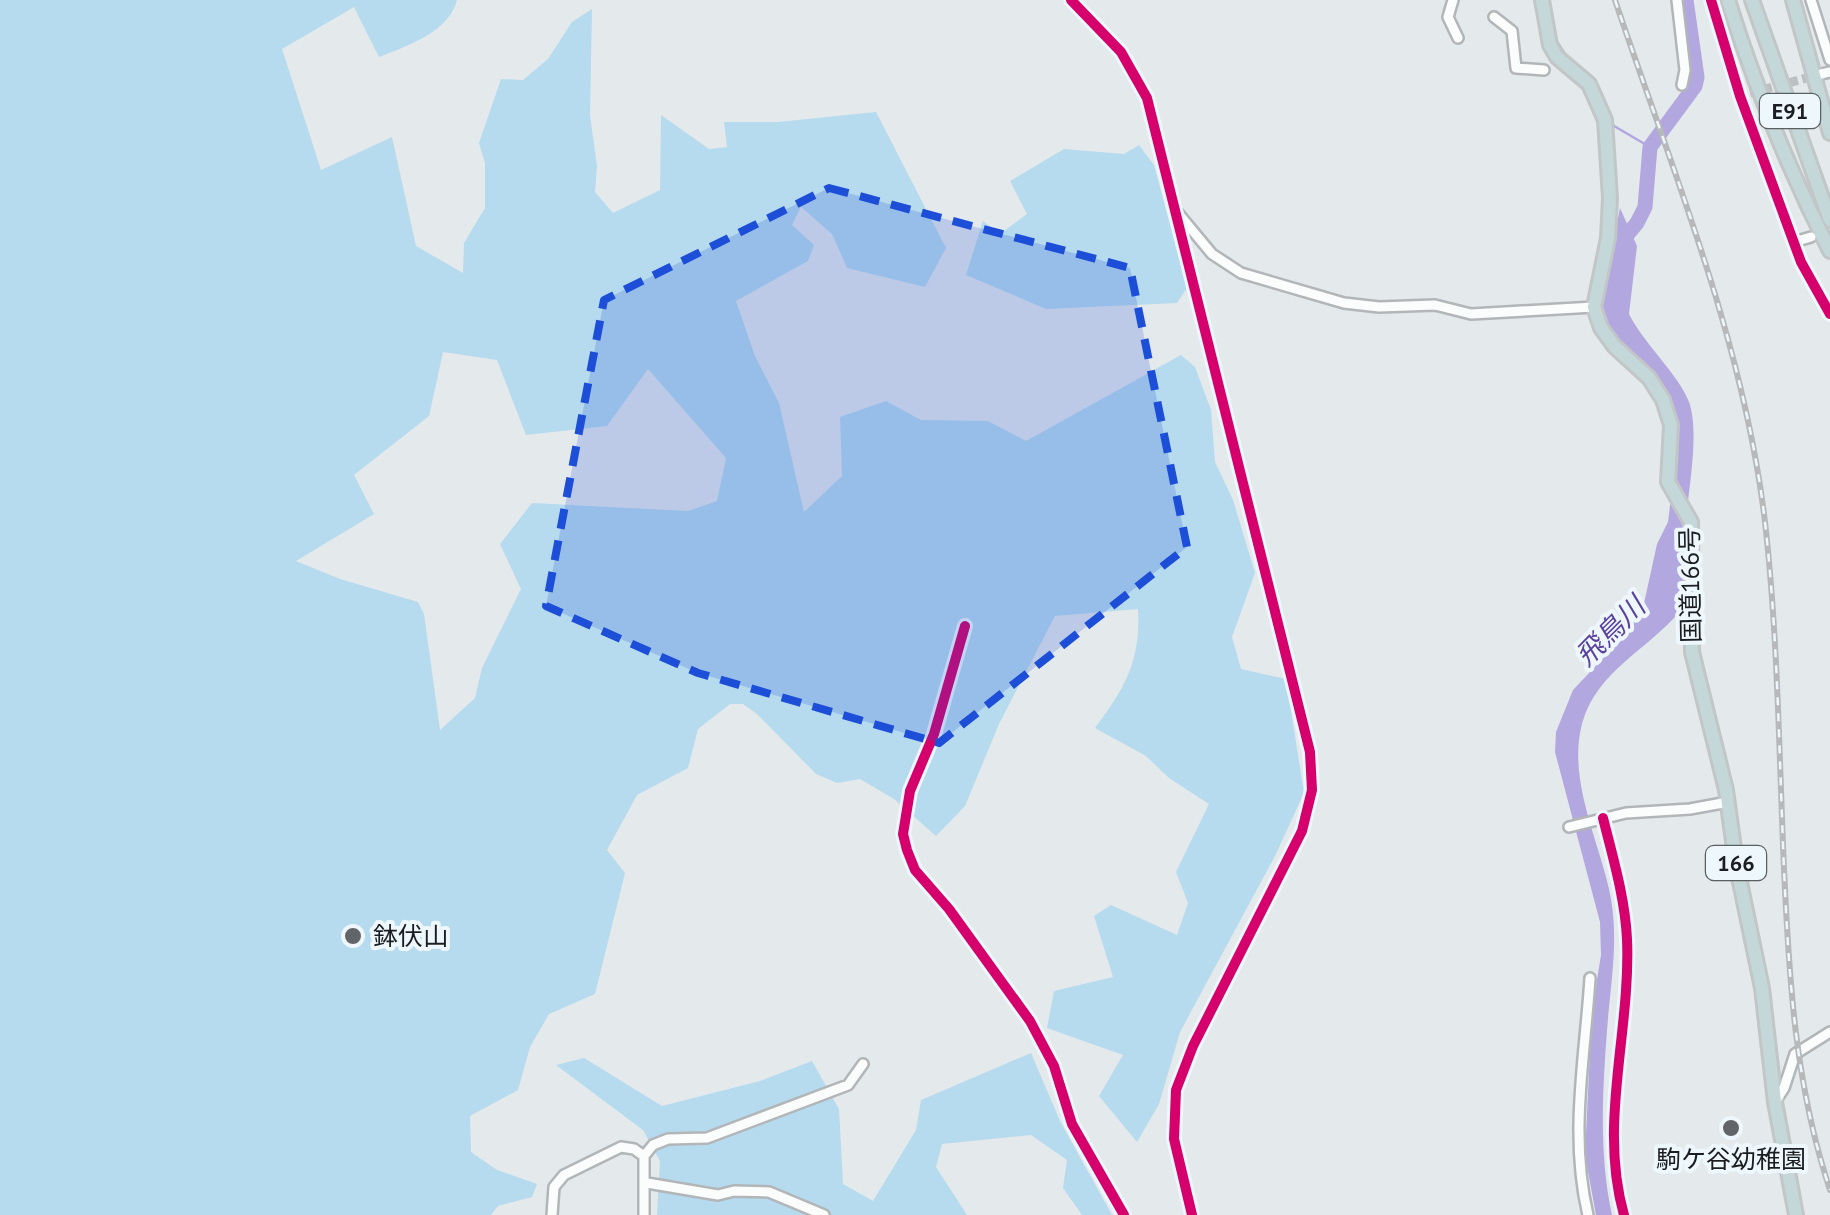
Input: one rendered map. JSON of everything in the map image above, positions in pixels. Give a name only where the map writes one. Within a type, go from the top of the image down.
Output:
[{"type":"highway","points":[[1542,0],[1550,45],[1557,57],[1588,84],[1605,120],[1610,198],[1608,238],[1594,307]]},
{"type":"highway","points":[[1728,0],[1746,58],[1786,158],[1830,251]]},
{"type":"highway","name":"E91","points":[[1755,0],[1830,209]]},
{"type":"highway","name":"E91","points":[[1755,0],[1830,220]]},
{"type":"highway","points":[[1793,0],[1830,133]]},
{"type":"highway","name":"国道166号","points":[[1594,307],[1601,328],[1614,346],[1649,378],[1663,400],[1671,424],[1668,482],[1691,522],[1692,652],[1728,802],[1736,864],[1762,988],[1775,1102],[1796,1215]]},
{"type":"street","points":[[1071,0],[1120,52],[1147,98],[1310,752],[1312,790],[1302,831],[1192,1046],[1176,1090],[1174,1139],[1192,1215]]},
{"type":"street","points":[[1453,0],[1448,16],[1458,38]]},
{"type":"street","points":[[1677,0],[1685,70],[1682,85]]},
{"type":"street","points":[[1710,0],[1794,242],[1830,314]]},
{"type":"street","points":[[1811,0],[1830,60]]},
{"type":"street","points":[[1494,17],[1512,31],[1516,68],[1544,70]]},
{"type":"street","points":[[1175,209],[1225,264],[1253,278],[1344,303],[1379,307],[1435,305],[1471,314],[1594,307]]},
{"type":"street","points":[[1794,242],[1810,237]]},
{"type":"street","points":[[965,626],[934,734],[910,791],[903,834],[906,850],[915,870],[949,909],[1030,1020],[1054,1066],[1072,1124],[1124,1215]]},
{"type":"street","points":[[1572,827],[1626,812],[1690,809],[1728,802]]},
{"type":"street","points":[[1598,820],[1621,892],[1627,942],[1612,1138],[1624,1215]]},
{"type":"street","points":[[1588,1215],[1579,1165],[1578,1116],[1590,978]]},
{"type":"street","points":[[1775,1102],[1795,1054],[1830,1032]]},
{"type":"street","points":[[644,1215],[644,1156],[649,1148],[668,1139],[707,1138],[848,1085],[863,1064]]},
{"type":"street","points":[[552,1215],[554,1187],[564,1176],[621,1147],[634,1148],[644,1156]]},
{"type":"street","points":[[646,1183],[718,1196],[769,1192],[824,1215]]},
{"type":"highlighted area","points":[[829,188],[1130,268],[1187,547],[939,743],[698,673],[546,606],[604,300]]},
{"type":"shaded area","points":[[0,0],[457,0],[453,11],[436,29],[379,57],[354,7],[282,49],[321,170],[392,137],[416,246],[463,273],[464,243],[485,208],[485,163],[479,143],[501,79],[523,80],[548,59],[572,22],[592,9],[590,115],[597,166],[595,192],[613,213],[660,190],[661,115],[709,149],[727,147],[724,122],[778,122],[876,112],[946,248],[925,287],[847,268],[832,234],[801,207],[792,225],[814,245],[808,261],[736,301],[755,356],[779,403],[804,512],[842,476],[840,417],[886,401],[921,420],[988,421],[1026,441],[1181,355],[1195,367],[1211,410],[1215,462],[1233,500],[1255,573],[1232,637],[1241,669],[1286,679],[1304,793],[1275,856],[1180,1032],[1159,1104],[1137,1142],[1099,1096],[1123,1055],[1047,1028],[1054,991],[1113,977],[1094,916],[1111,905],[1177,935],[1188,903],[1176,872],[1209,804],[1169,778],[1146,756],[1095,728],[1129,673],[1137,643],[1138,609],[1055,616],[999,724],[965,806],[936,836],[894,799],[860,779],[837,783],[816,774],[743,704],[730,704],[698,729],[688,768],[637,795],[607,850],[625,873],[595,994],[549,1014],[530,1047],[518,1090],[470,1116],[471,1152],[497,1170],[537,1184],[532,1197],[498,1206],[491,1215],[0,1215]],"holes":[[[443,352],[497,360],[526,435],[607,426],[648,369],[726,458],[717,501],[688,511],[532,503],[500,544],[521,589],[482,668],[475,698],[440,730],[424,614],[418,602],[340,579],[296,561],[374,514],[354,475],[429,416]]]},
{"type":"shaded area","points":[[1139,145],[1154,165],[1187,288],[1177,303],[1046,309],[966,275],[983,221],[1000,234],[1027,214],[1010,181],[1064,149],[1124,154]]},
{"type":"shaded area","points":[[1620,208],[1637,246],[1629,314],[1684,392],[1694,435],[1684,536],[1683,606],[1605,682],[1585,714],[1580,733],[1582,792],[1609,889],[1614,922],[1603,1117],[1612,1215],[1596,1215],[1585,1155],[1592,1011],[1601,955],[1600,922],[1555,752],[1556,732],[1573,690],[1626,634],[1643,608],[1657,544],[1668,522],[1674,474],[1672,408],[1612,336],[1601,307]]},
{"type":"shaded area","points":[[1031,1053],[1060,1121],[1112,1215],[1082,1215],[1063,1188],[1067,1160],[1031,1135],[942,1144],[936,1167],[967,1215],[657,1215],[660,1161],[643,1130],[556,1065],[584,1058],[662,1106],[760,1081],[812,1061],[839,1109],[843,1184],[873,1201],[916,1130],[921,1100]]},
{"type":"waterway","name":"飛鳥川","points":[[1625,246],[1627,235],[1645,207],[1650,147],[1695,86],[1686,0]]},
{"type":"waterway","points":[[1556,40],[1568,59]]},
{"type":"waterway","points":[[1595,84],[1605,104]]},
{"type":"waterway","points":[[1611,121],[1650,147]]},
{"type":"tunnel","points":[[1750,93],[1818,75]]},
{"type":"railway","points":[[1615,0],[1704,257],[1741,388],[1755,455],[1773,609],[1792,991],[1801,1071],[1830,1190]]},
{"type":"cycle path","points":[[1071,0],[1121,52],[1147,98],[1310,752],[1312,790],[1302,831],[1193,1046],[1176,1090],[1174,1139],[1192,1215]]},
{"type":"cycle path","points":[[1711,0],[1740,96],[1801,262],[1830,314]]},
{"type":"cycle path","points":[[965,626],[934,734],[910,791],[903,834],[907,850],[915,870],[949,909],[1030,1021],[1054,1066],[1072,1124],[1124,1215]]},
{"type":"cycle path","points":[[1603,818],[1621,893],[1627,939],[1614,1146],[1624,1215]]},
{"type":"place","name":"鉢伏山","points":[[353,936]]},
{"type":"place","name":"駒ケ谷幼稚園","points":[[1731,1128]]}]
